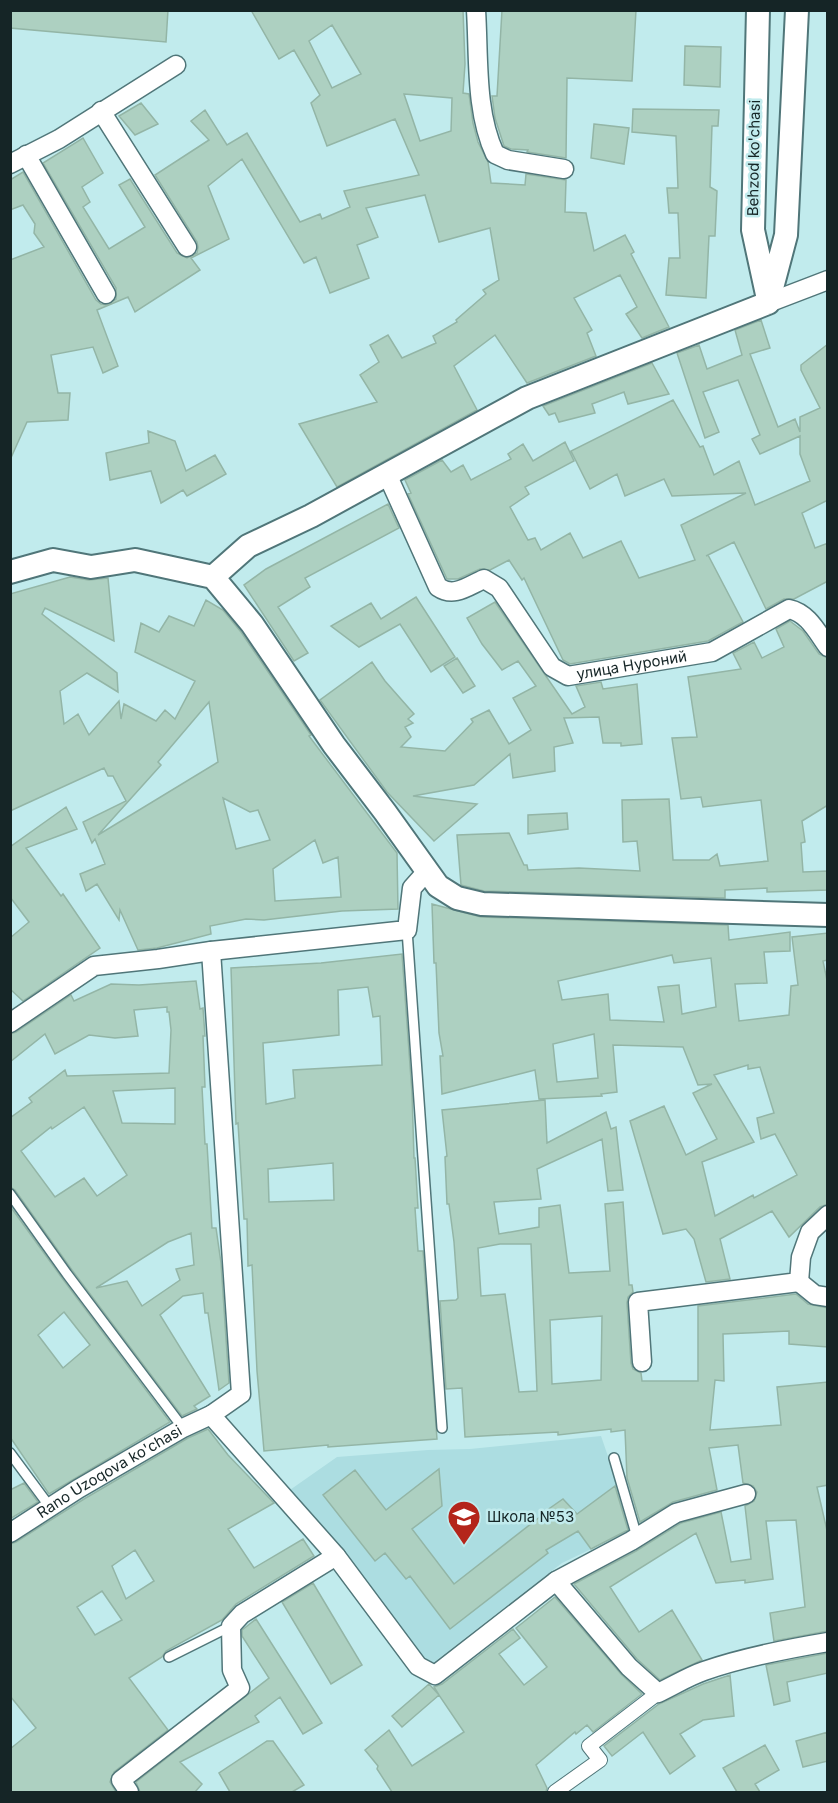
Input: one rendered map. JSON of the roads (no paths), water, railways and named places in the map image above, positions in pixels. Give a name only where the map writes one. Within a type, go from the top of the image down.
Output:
[{"type":"street","points":[[476,10],[481,102],[486,135],[495,154],[508,160],[564,169]]},
{"type":"street","name":"Behzod ko'chasi","points":[[758,10],[753,230],[768,303]]},
{"type":"street","points":[[768,303],[786,235],[797,10]]},
{"type":"street","points":[[106,294],[18,160],[59,139],[176,65]]},
{"type":"street","points":[[101,111],[187,247]]},
{"type":"street","points":[[213,577],[248,546],[311,516],[527,398],[828,280]]},
{"type":"street","name":"улица Нуроний","points":[[387,474],[438,587],[445,592],[456,592],[484,579],[492,582],[499,588],[552,667],[568,676],[712,652],[789,609],[799,611],[805,616],[828,647]]},
{"type":"street","points":[[10,572],[53,560],[91,567],[135,560],[213,577],[252,624],[334,746],[438,886],[457,897],[482,904],[828,915]]},
{"type":"street","points":[[10,1023],[94,966],[407,930],[412,888],[428,870]]},
{"type":"street","name":"Rano Uzoqova ko'chasi","points":[[10,1533],[183,1428],[211,1415],[241,1394],[212,951]]},
{"type":"street","points":[[799,1282],[801,1257],[810,1232],[828,1215]]},
{"type":"street","points":[[642,1362],[638,1302],[799,1282],[815,1295],[828,1297]]},
{"type":"street","points":[[211,1415],[336,1556],[418,1666],[435,1675],[556,1581],[637,1537],[676,1512],[746,1494]]},
{"type":"street","points":[[129,1792],[121,1780],[240,1688],[232,1670],[231,1626],[242,1614],[269,1596],[336,1556]]},
{"type":"street","points":[[556,1581],[629,1667],[658,1694]]},
{"type":"street","points":[[555,1792],[600,1760],[589,1746],[658,1694],[703,1671],[784,1649],[828,1642]]},
{"type":"lane","points":[[407,930],[442,1428]]},
{"type":"lane","points":[[10,1194],[183,1428]]},
{"type":"lane","points":[[10,1454],[50,1507]]},
{"type":"lane","points":[[614,1458],[637,1537]]},
{"type":"lane","points":[[169,1657],[231,1626]]},
{"type":"place","name":"Школа №53","points":[[464,1546]]}]
